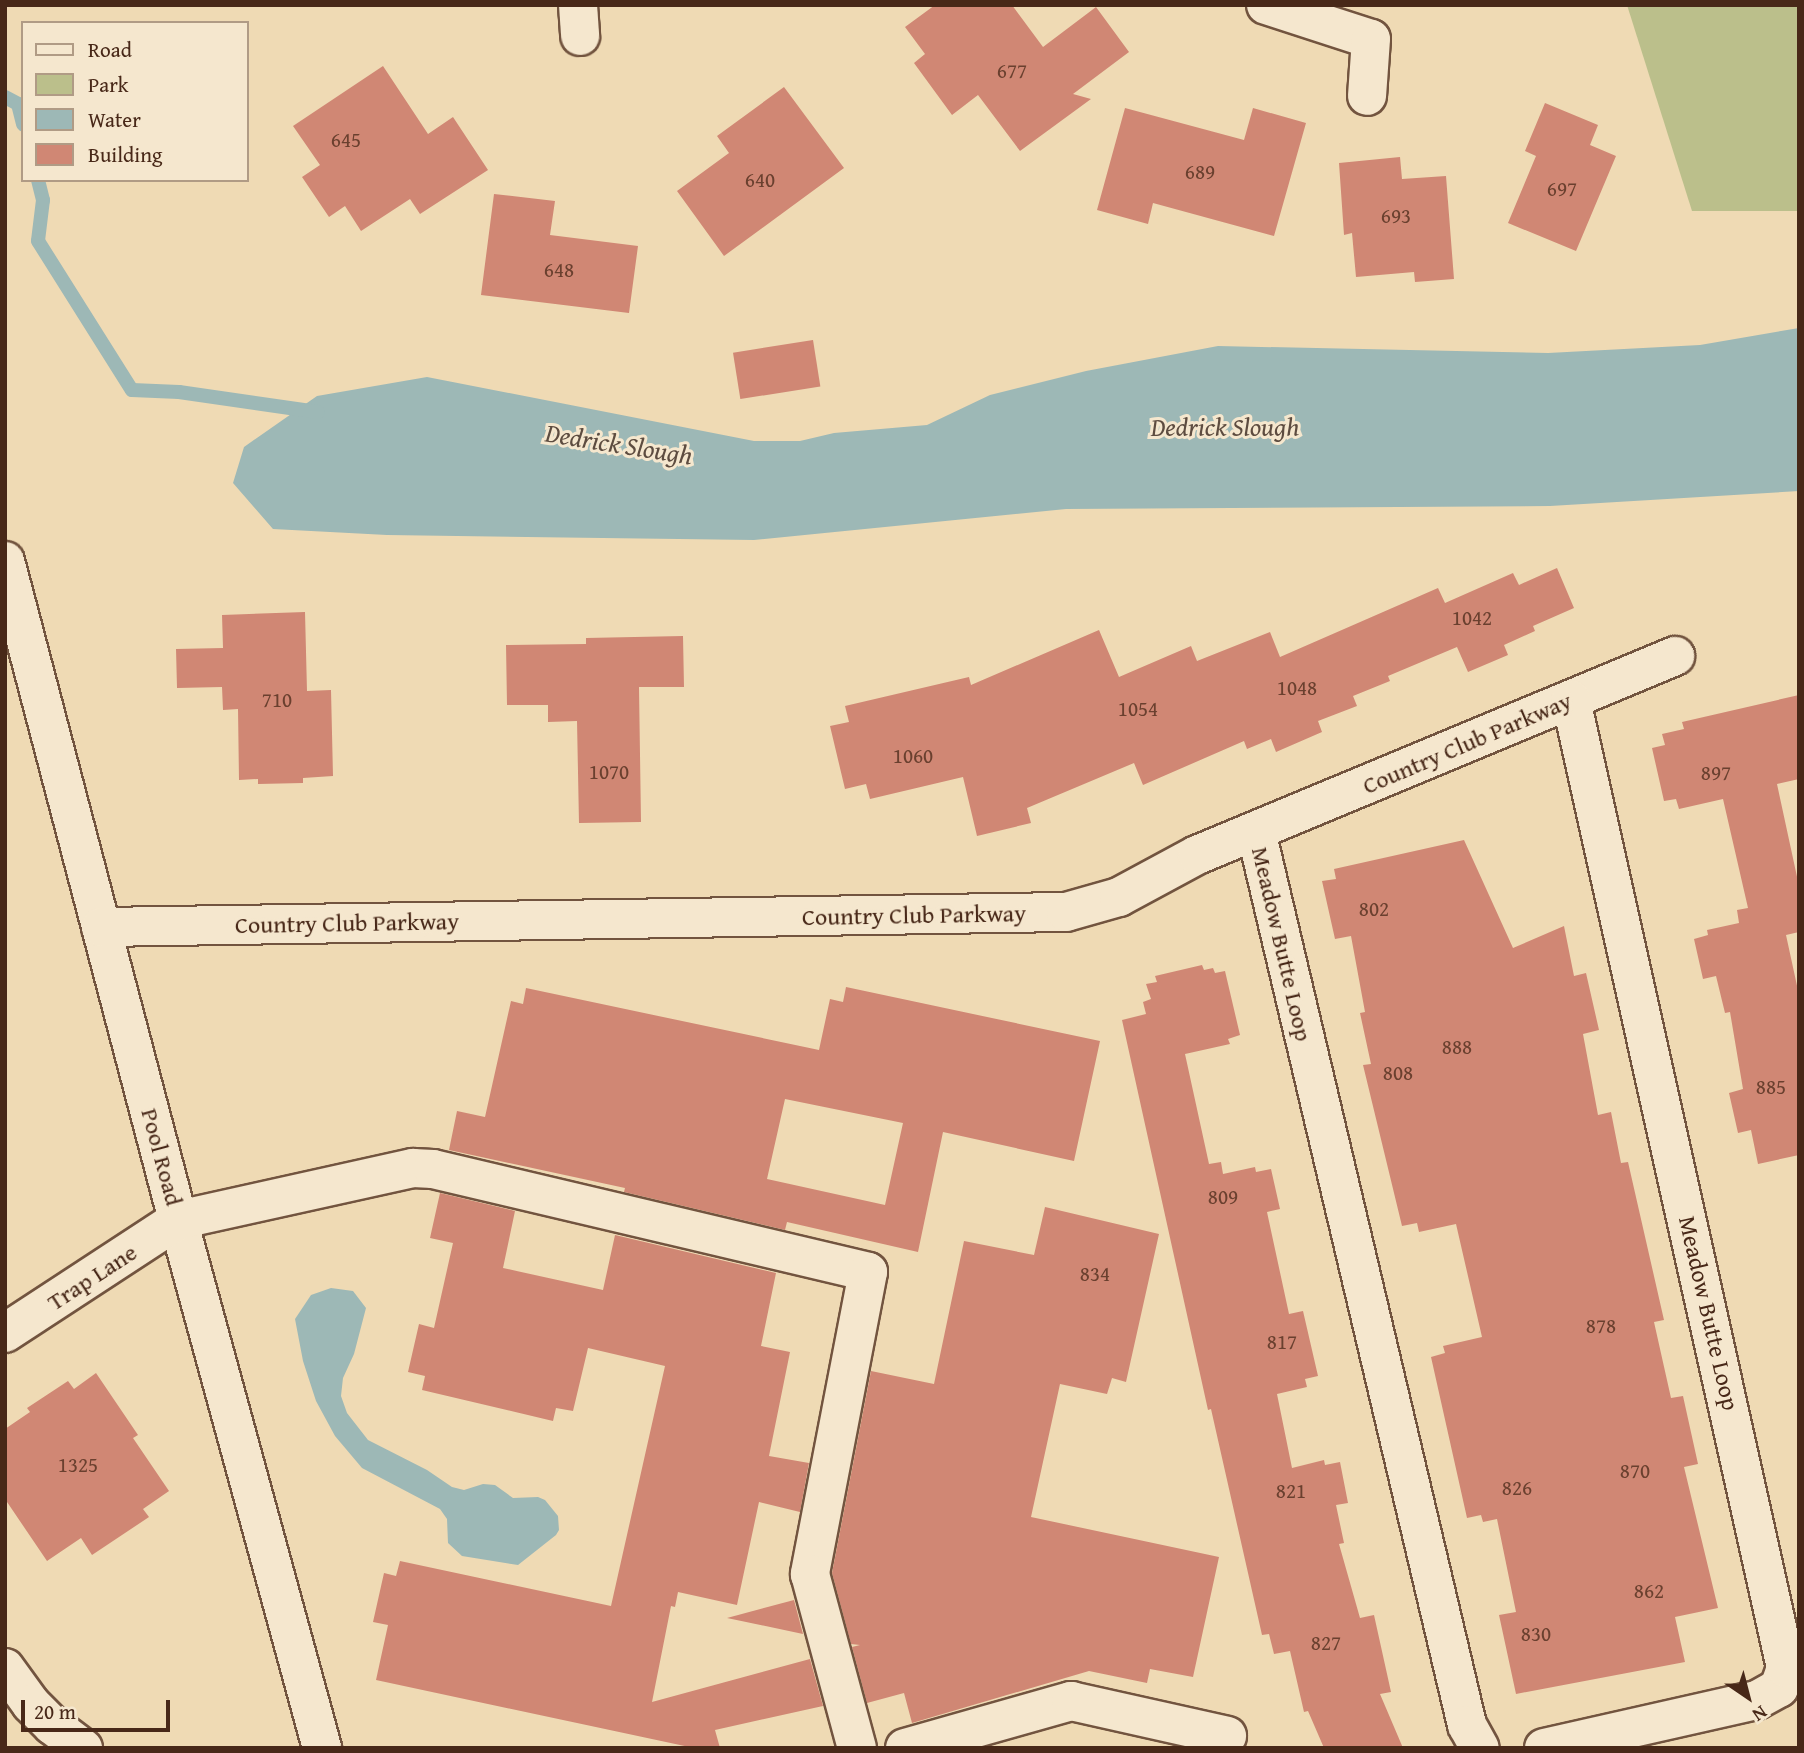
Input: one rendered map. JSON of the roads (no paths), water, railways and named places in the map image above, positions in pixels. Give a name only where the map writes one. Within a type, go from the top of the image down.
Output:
[{"type":"street","points":[[1266,5],[1371,39],[1367,96]]},
{"type":"street","name":"Pool Road","points":[[6,563],[178,1220],[322,1748]]},
{"type":"street","name":"Country Club Parkway","points":[[101,927],[1066,912],[1119,897],[1197,855],[1675,656]]},
{"type":"street","name":"Meadow Butte Loop","points":[[1544,1748],[1758,1700],[1779,1688],[1786,1668],[1571,700]]},
{"type":"street","name":"Meadow Butte Loop","points":[[1256,831],[1464,1712],[1470,1734],[1480,1748]]},
{"type":"street","points":[[178,1220],[423,1167],[868,1272],[810,1574],[857,1748]]},
{"type":"street","name":"Trap Lane","points":[[5,1333],[178,1220]]},
{"type":"street","points":[[5,1668],[31,1704],[52,1725],[83,1748]]},
{"type":"street","points":[[905,1748],[1071,1701],[1227,1736]]},
{"type":"water","name":"Dedrick Slough","points":[[1799,328],[1799,491],[1550,506],[1066,509],[754,540],[387,535],[273,529],[233,483],[244,447],[317,396],[427,377],[754,441],[800,441],[834,433],[927,425],[990,395],[1086,371],[1218,346],[1548,353],[1700,345]]},
{"type":"water","points":[[331,1288],[353,1291],[366,1308],[354,1354],[343,1378],[341,1396],[347,1413],[368,1440],[427,1470],[452,1487],[464,1490],[483,1484],[495,1485],[513,1498],[538,1497],[545,1500],[558,1516],[559,1530],[556,1535],[518,1565],[462,1556],[448,1543],[447,1519],[440,1509],[362,1468],[335,1436],[316,1401],[303,1361],[295,1319],[311,1295]]},
{"type":"waterway","name":"Dedrick Slough","points":[[5,97],[18,104],[21,116]]},
{"type":"waterway","name":"Dedrick Slough","points":[[38,182],[43,200],[38,241],[132,390],[179,392],[318,412]]}]
